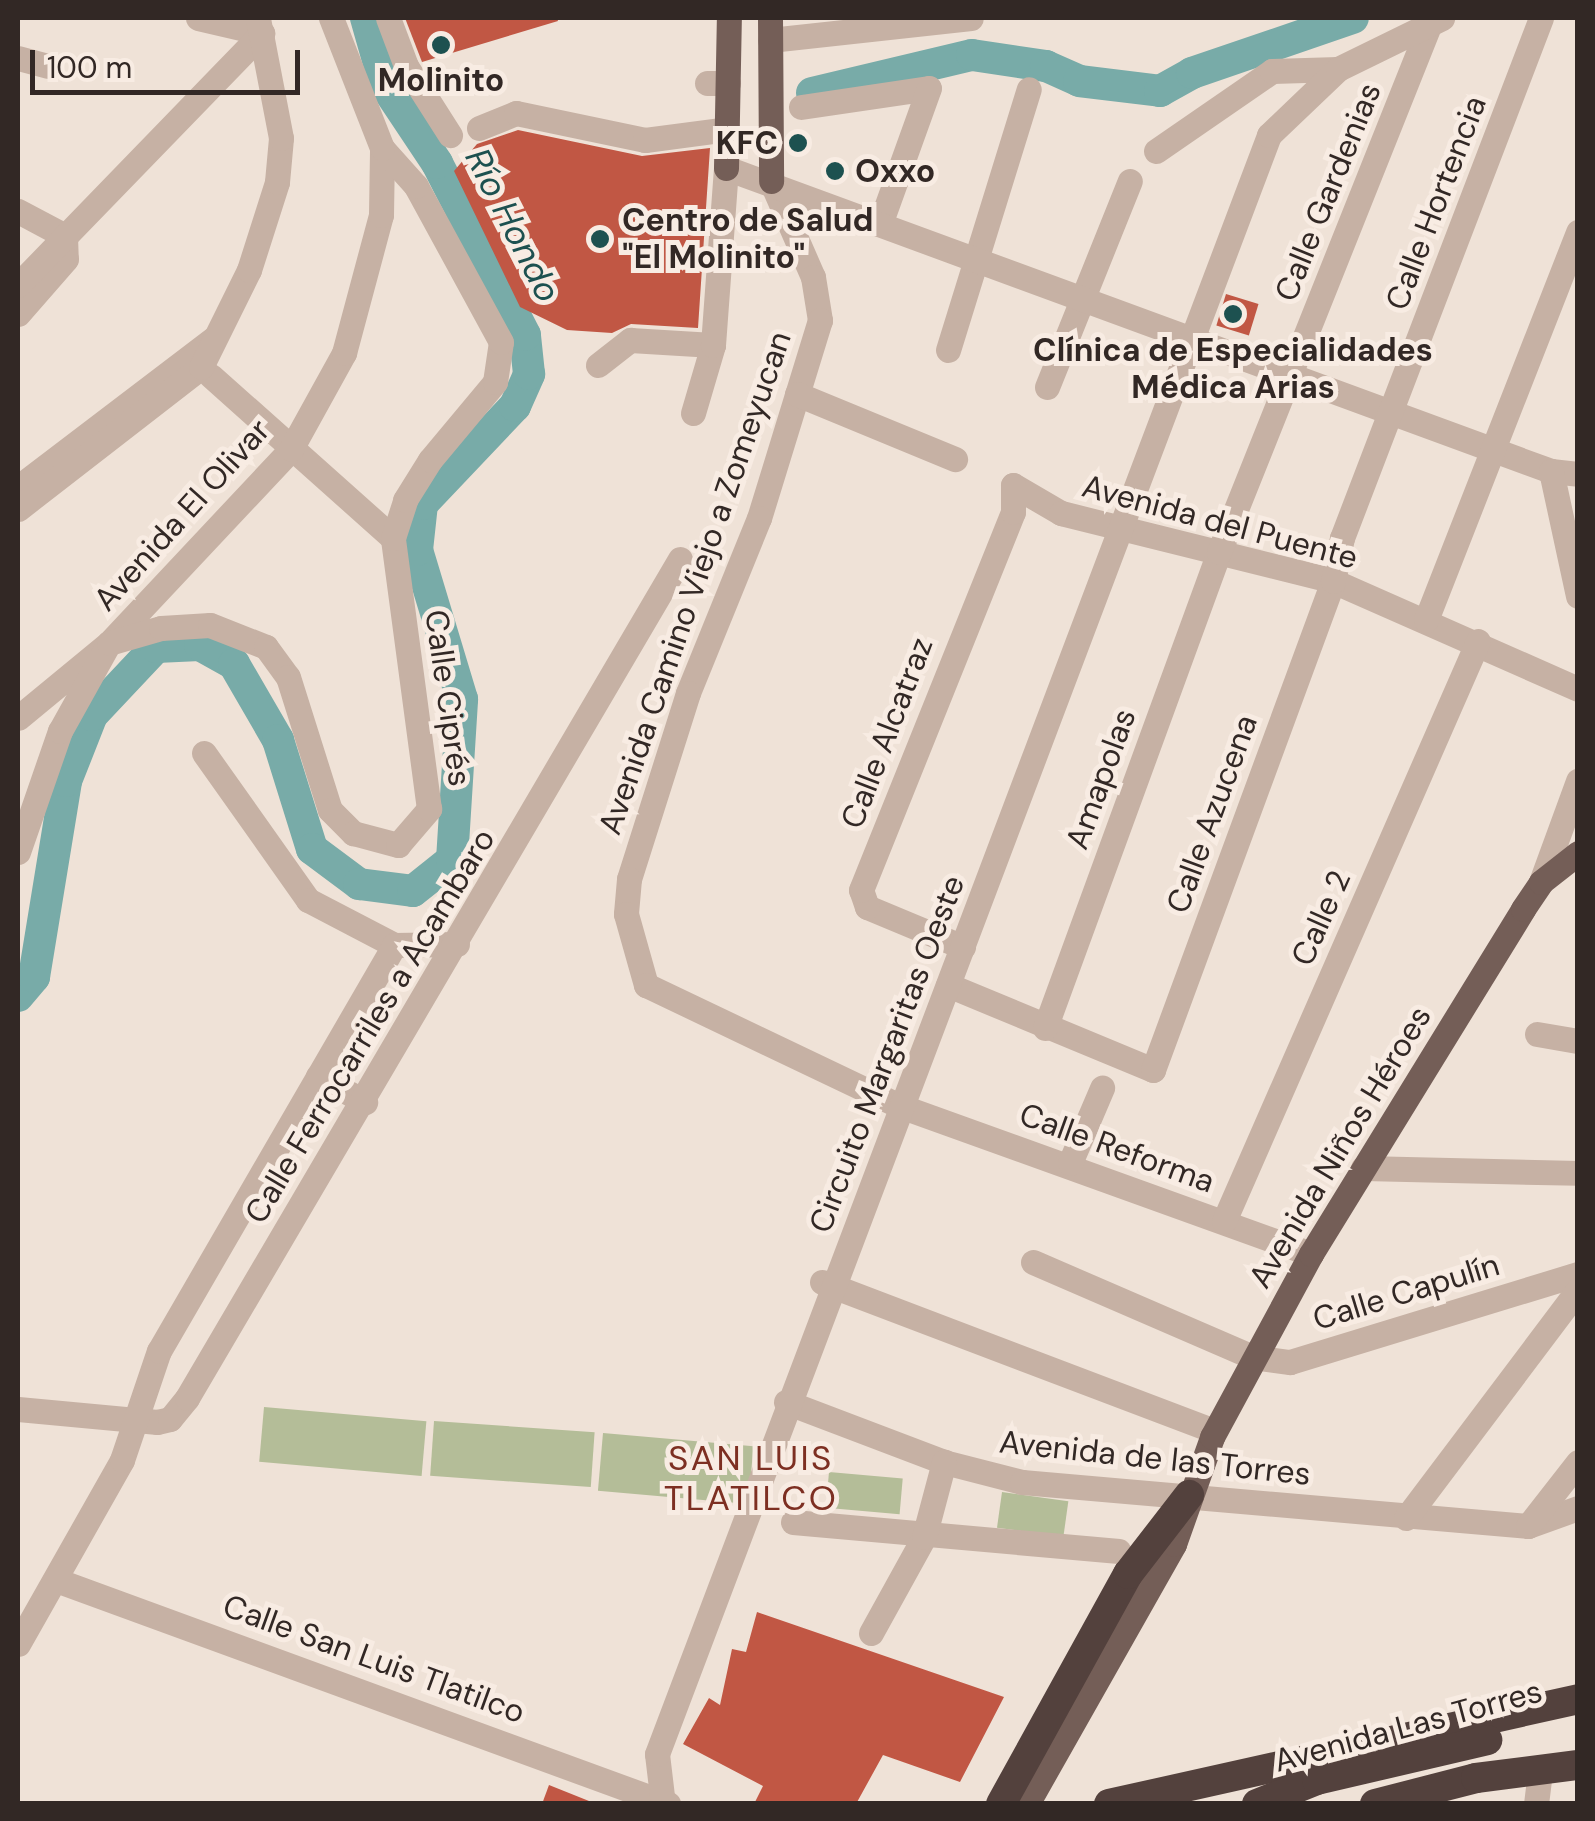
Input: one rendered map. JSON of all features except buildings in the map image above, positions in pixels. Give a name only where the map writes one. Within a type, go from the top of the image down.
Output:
[{"type":"highway","points":[[1000,1804],[1123,1563],[1188,1495]]},
{"type":"highway","points":[[1189,1804],[1578,1699]]},
{"type":"highway","name":"Avenida Las Torres","points":[[1257,1804],[1306,1771],[1578,1718]]},
{"type":"highway","name":"Avenida Las Torres","points":[[1375,1804],[1476,1778],[1538,1788],[1578,1766]]},
{"type":"highway","points":[[1109,1804],[1306,1771]]},
{"type":"main road","points":[[726,168],[728,129],[718,83],[728,18]]},
{"type":"main road","points":[[770,29],[771,181]]},
{"type":"main road","name":"Avenida Niños Héroes","points":[[1027,1804],[1174,1544],[1188,1495],[1215,1432],[1311,1254],[1541,882],[1578,853]]},
{"type":"street","points":[[198,18],[260,25]]},
{"type":"street","points":[[332,18],[382,148]]},
{"type":"street","points":[[388,18],[406,66],[450,136]]},
{"type":"street","points":[[770,29],[971,18]]},
{"type":"street","name":"Calle Hortencia","points":[[1333,581],[1342,538],[1541,18]]},
{"type":"street","points":[[1156,151],[1272,71],[1338,69],[1436,20]]},
{"type":"street","name":"Calle Gardenias","points":[[1219,552],[1436,20]]},
{"type":"street","points":[[18,286],[260,25]]},
{"type":"street","points":[[18,509],[202,367],[249,270],[277,182],[281,138],[260,25]]},
{"type":"street","points":[[18,58],[48,66]]},
{"type":"street","name":"Circuito Margaritas Oeste","points":[[665,1800],[657,1754],[827,1284],[963,948],[1188,336],[1268,135],[1338,69]]},
{"type":"street","points":[[800,106],[928,88],[880,222]]},
{"type":"street","points":[[948,350],[1028,89]]},
{"type":"street","points":[[479,128],[516,113],[645,140],[728,129]]},
{"type":"street","name":"Avenida El Olivar","points":[[18,718],[110,643],[291,450],[344,353],[381,215],[382,148]]},
{"type":"street","name":"Calle Ciprés","points":[[110,643],[161,628],[210,625],[266,647],[288,677],[330,810],[354,834],[398,845],[429,809],[431,783],[393,538],[405,500],[430,460],[495,382],[501,342],[416,186],[382,148]]},
{"type":"street","points":[[693,413],[713,345],[726,168],[771,181],[1551,472],[1578,474]]},
{"type":"street","points":[[1047,387],[1080,295],[1130,180]]},
{"type":"street","name":"Avenida Camino Viejo a Zomeyucan","points":[[633,954],[628,879],[820,320],[817,299],[771,181]]},
{"type":"street","points":[[18,211],[65,236]]},
{"type":"street","points":[[1426,620],[1490,448],[1578,232]]},
{"type":"street","points":[[18,314],[66,259],[65,236]]},
{"type":"street","points":[[18,488],[214,338]]},
{"type":"street","points":[[598,365],[630,340],[713,345]]},
{"type":"street","points":[[211,376],[393,538]]},
{"type":"street","points":[[797,394],[955,460]]},
{"type":"street","points":[[1551,472],[1573,545],[1578,596]]},
{"type":"street","name":"Avenida del Puente","points":[[1012,485],[1062,513],[1333,581],[1478,641],[1578,690]]},
{"type":"street","name":"Calle Alcatraz","points":[[963,948],[867,906],[860,890],[1013,512],[1012,485]]},
{"type":"street","name":"Amapolas","points":[[1045,1028],[1219,552]]},
{"type":"street","name":"Calle Ferrocarriles a Acambaro","points":[[136,1420],[170,1419],[365,1102],[680,559]]},
{"type":"street","name":"Calle Azucena","points":[[1045,1028],[1152,1070],[1333,581]]},
{"type":"street","name":"Calle 2","points":[[1224,1221],[1478,641]]},
{"type":"street","points":[[18,852],[60,730],[110,643]]},
{"type":"street","points":[[204,753],[308,900],[394,946],[457,944]]},
{"type":"street","points":[[1541,882],[1578,781]]},
{"type":"street","name":"Calle Ferrocarriles a Acambaro","points":[[18,1644],[122,1460],[159,1351],[394,946]]},
{"type":"street","name":"Calle Reforma","points":[[633,954],[646,985],[677,1005],[900,1106],[1070,1163],[1311,1254]]},
{"type":"street","points":[[948,985],[1045,1028]]},
{"type":"street","points":[[1536,1034],[1578,1042]]},
{"type":"street","points":[[318,1076],[365,1102]]},
{"type":"street","points":[[1070,1163],[1102,1088]]},
{"type":"street","points":[[1363,1168],[1578,1173]]},
{"type":"street","points":[[1033,1262],[1253,1357]]},
{"type":"street","name":"Calle Capulín","points":[[1253,1357],[1290,1362],[1578,1274]]},
{"type":"street","points":[[827,1284],[1215,1432]]},
{"type":"street","points":[[1406,1518],[1578,1290]]},
{"type":"street","name":"Avenida de las Torres","points":[[786,1402],[944,1462],[1022,1482],[1528,1526]]},
{"type":"street","points":[[18,1409],[136,1420]]},
{"type":"street","points":[[871,1633],[924,1536],[944,1462]]},
{"type":"street","points":[[1528,1526],[1578,1462]]},
{"type":"street","points":[[1528,1526],[1578,1508]]},
{"type":"street","points":[[793,1522],[1123,1563]]},
{"type":"street","name":"Calle San Luis Tlatilco","points":[[56,1580],[665,1800]]},
{"type":"green space","points":[[264,1407],[426,1421],[422,1476],[259,1462]]},
{"type":"green space","points":[[434,1421],[595,1432],[591,1487],[430,1476]]},
{"type":"green space","points":[[603,1433],[753,1446],[748,1504],[598,1491]]},
{"type":"green space","points":[[829,1472],[903,1478],[900,1514],[826,1508]]},
{"type":"green space","points":[[1002,1492],[1068,1501],[1063,1537],[997,1528]]},
{"type":"waterway","name":"Río Hondo","points":[[18,996],[34,977],[66,781],[92,715],[156,647],[200,645],[234,664],[278,740],[312,849],[359,884],[413,891],[452,860],[462,699],[417,550],[422,504],[515,406],[529,374],[525,335],[437,163],[385,85],[366,18]]},
{"type":"waterway","points":[[812,93],[972,55],[1046,66],[1079,81],[1160,91],[1192,73],[1353,18]]},
{"type":"place","name":"Molinito","points":[[441,45]]},
{"type":"place","name":"KFC","points":[[798,143]]},
{"type":"place","name":"Oxxo","points":[[835,171]]},
{"type":"place","name":"Centro de Salud \"El Molinito\"","points":[[600,239]]},
{"type":"place","name":"Clínica de Especialidades Médica Arias","points":[[1233,314]]},
{"type":"district","name":"SAN LUIS TLATILCO","points":[[751,1478]]}]
